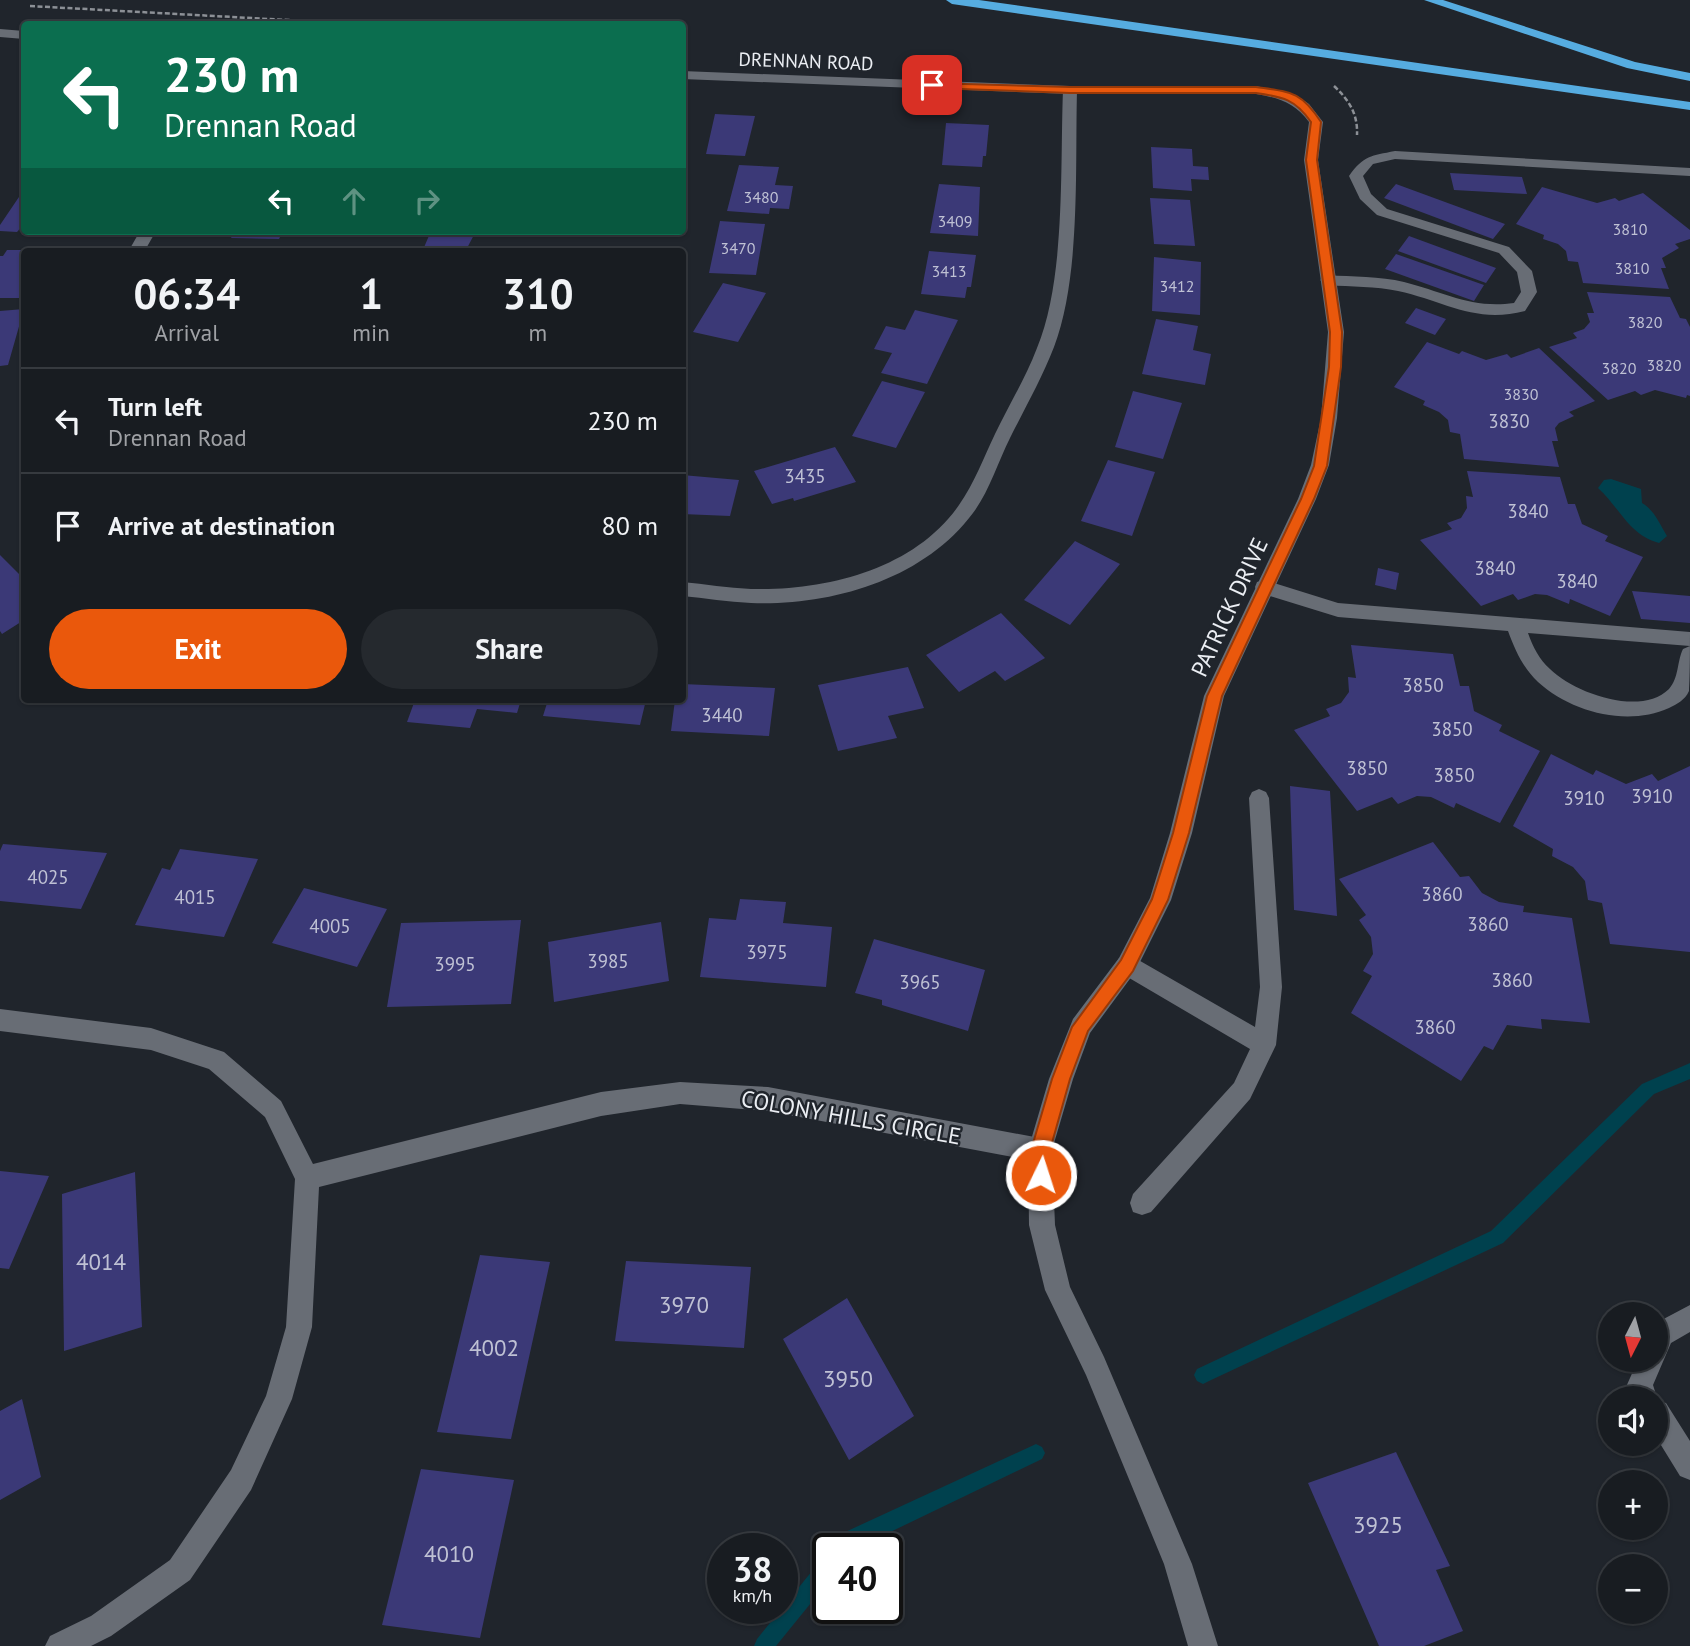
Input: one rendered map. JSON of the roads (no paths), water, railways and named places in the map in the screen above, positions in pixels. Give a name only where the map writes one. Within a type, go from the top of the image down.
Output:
[{"type":"highway","points":[[952,0],[1690,106]]},
{"type":"highway","points":[[1430,0],[1632,65],[1690,77]]},
{"type":"street","points":[[0,33],[21,35]]},
{"type":"street","name":"DRENNAN ROAD","points":[[686,75],[1070,90],[1256,90],[1282,94],[1304,103]]},
{"type":"street","points":[[686,589],[752,596],[804,593],[859,582],[905,564],[940,539],[967,508],[1046,348],[1056,312],[1063,265],[1070,90]]},
{"type":"street","name":"PATRICK DRIVE","points":[[1040,1150],[1061,1079],[1081,1027],[1127,965],[1160,900],[1181,833],[1214,696],[1320,466],[1335,367],[1336,332],[1311,160],[1316,122],[1304,103]]},
{"type":"street","points":[[1328,280],[1400,286],[1460,306],[1492,311],[1520,307],[1529,292],[1524,271],[1504,250],[1382,212],[1365,196],[1356,176],[1368,160],[1395,155],[1690,172]]},
{"type":"street","points":[[1264,587],[1338,610],[1690,639]]},
{"type":"street","points":[[1514,625],[1533,664],[1565,692],[1608,708],[1648,708],[1673,697],[1687,674],[1690,654]]},
{"type":"street","points":[[1142,1203],[1242,1091],[1264,1045],[1271,987],[1259,798]]},
{"type":"street","points":[[1127,965],[1264,1045]]},
{"type":"street","points":[[0,1020],[151,1040],[216,1060],[273,1109],[307,1178],[299,1327],[279,1399],[241,1480],[180,1570],[101,1626],[60,1646]]},
{"type":"street","name":"COLONY HILLS CIRCLE","points":[[307,1178],[601,1104],[680,1093],[768,1099],[1040,1150]]},
{"type":"street","points":[[1040,1150],[1042,1225],[1058,1290],[1095,1366],[1178,1564],[1203,1646]]},
{"type":"street","points":[[1668,1331],[1690,1318]]},
{"type":"street","points":[[1668,1432],[1690,1466]]},
{"type":"water","points":[[1611,479],[1641,489],[1642,503],[1654,514],[1667,536],[1659,543],[1632,527],[1598,488],[1604,480]]},
{"type":"waterway","points":[[1203,1375],[1497,1237],[1648,1089],[1690,1071]]},
{"type":"waterway","points":[[865,1533],[1036,1453]]},
{"type":"waterway","points":[[764,1646],[812,1587]]}]
